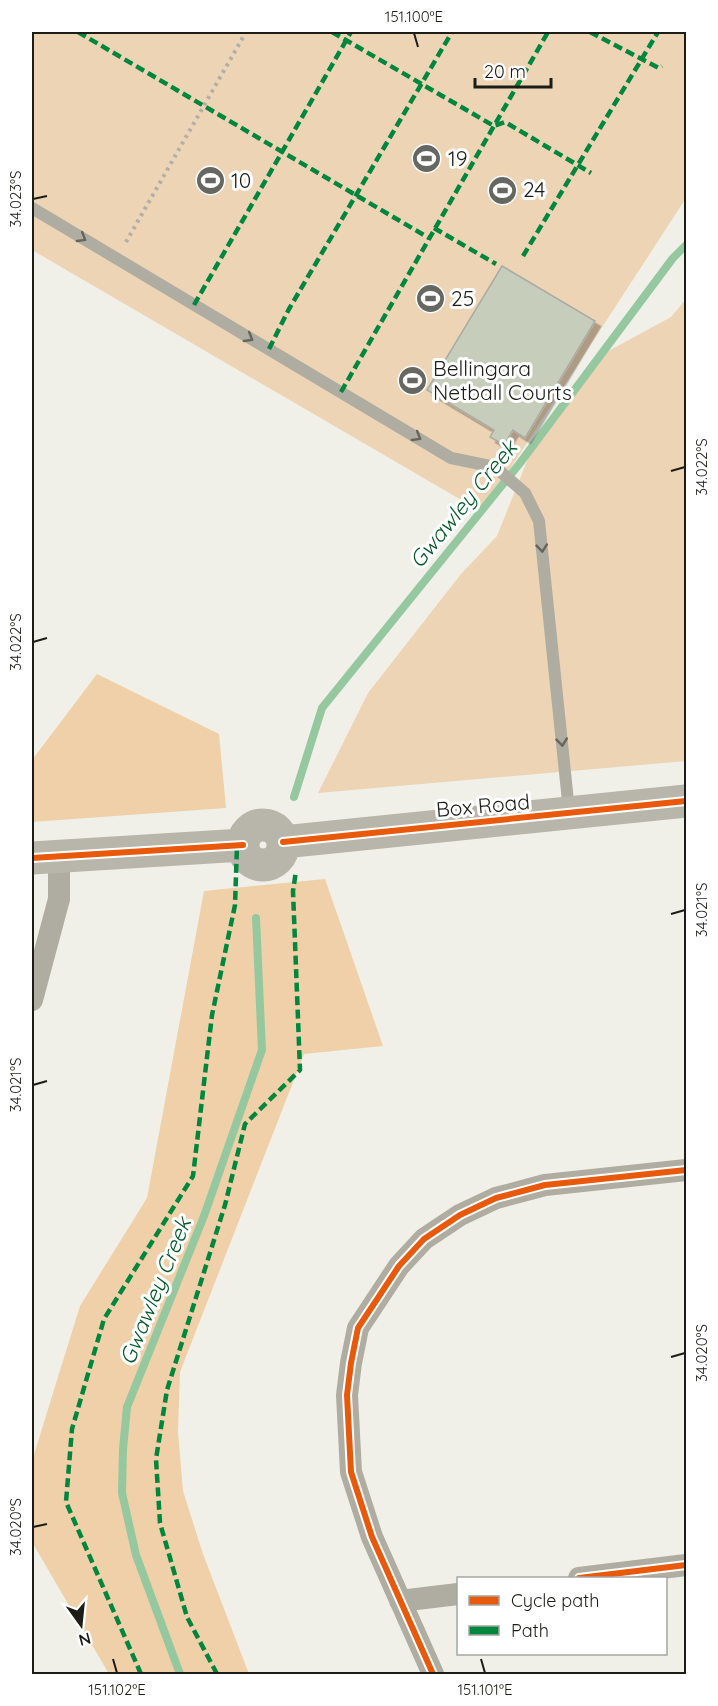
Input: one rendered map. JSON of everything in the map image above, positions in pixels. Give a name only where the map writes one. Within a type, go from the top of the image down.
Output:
[{"type":"street","name":"Box Road","points":[[45,857],[243,845],[250,860],[265,865],[279,857],[283,850],[283,843],[687,801]]},
{"type":"street","points":[[32,1000],[59,899],[45,857]]},
{"type":"street","points":[[433,1674],[372,1537],[351,1472],[347,1395],[358,1328],[399,1266],[424,1239],[460,1215],[496,1197],[544,1185],[687,1170]]},
{"type":"street","points":[[587,1577],[687,1565]]},
{"type":"street","points":[[400,1601],[457,1593]]},
{"type":"lane","points":[[32,208],[452,458],[495,467],[521,489],[539,521],[569,814]]},
{"type":"path","points":[[116,259],[246,32]]},
{"type":"shaded area","name":"Bellingara Netball Courts","points":[[32,32],[686,32],[686,198],[482,512],[32,250]]},
{"type":"shaded area","points":[[686,299],[686,761],[318,793],[368,693],[461,574],[497,536],[535,441],[592,360],[671,317]]},
{"type":"shaded area","points":[[97,674],[219,734],[226,808],[32,822],[32,760]]},
{"type":"shaded area","points":[[325,879],[383,1046],[304,1054],[180,1372],[178,1432],[183,1491],[203,1554],[249,1674],[109,1674],[32,1542],[32,1461],[80,1306],[147,1198],[204,891]]},
{"type":"building","points":[[502,266],[595,321],[525,438],[513,430],[504,445],[490,437],[494,430],[427,390]]},
{"type":"waterway","name":"Gwawley Creek","points":[[294,797],[322,708],[520,463],[673,258],[686,245]]},
{"type":"waterway","name":"Gwawley Creek","points":[[180,1674],[136,1555],[122,1493],[127,1407],[204,1216],[262,1050],[256,918]]},
{"type":"marked path","points":[[78,32],[429,238]]},
{"type":"marked path","points":[[332,32],[494,126],[505,122],[591,173]]},
{"type":"marked path","points":[[194,305],[351,32]]},
{"type":"marked path","points":[[269,349],[289,309],[452,32]]},
{"type":"marked path","points":[[341,392],[548,32]]},
{"type":"marked path","points":[[590,32],[659,68],[662,66]]},
{"type":"marked path","points":[[523,256],[658,32]]},
{"type":"marked path","points":[[434,228],[496,264]]},
{"type":"marked path","points":[[141,1674],[66,1502],[72,1429],[104,1319],[193,1176],[212,1015],[235,905],[237,846]]},
{"type":"marked path","points":[[217,1674],[187,1617],[160,1523],[156,1459],[167,1390],[225,1205],[245,1124],[300,1070],[293,891],[296,871]]},
{"type":"cycle path","points":[[283,842],[686,801]]},
{"type":"cycle path","points":[[32,858],[243,845]]},
{"type":"cycle path","points":[[433,1674],[372,1537],[351,1472],[347,1395],[358,1328],[399,1266],[424,1239],[460,1215],[496,1198],[545,1185],[686,1170]]},
{"type":"cycle path","points":[[587,1577],[686,1565]]},
{"type":"place","name":"19","points":[[427,159]]},
{"type":"place","name":"10","points":[[210,181]]},
{"type":"place","name":"24","points":[[502,190]]},
{"type":"place","name":"25","points":[[430,299]]},
{"type":"place","name":"Bellingara Netball Courts","points":[[412,381]]}]
